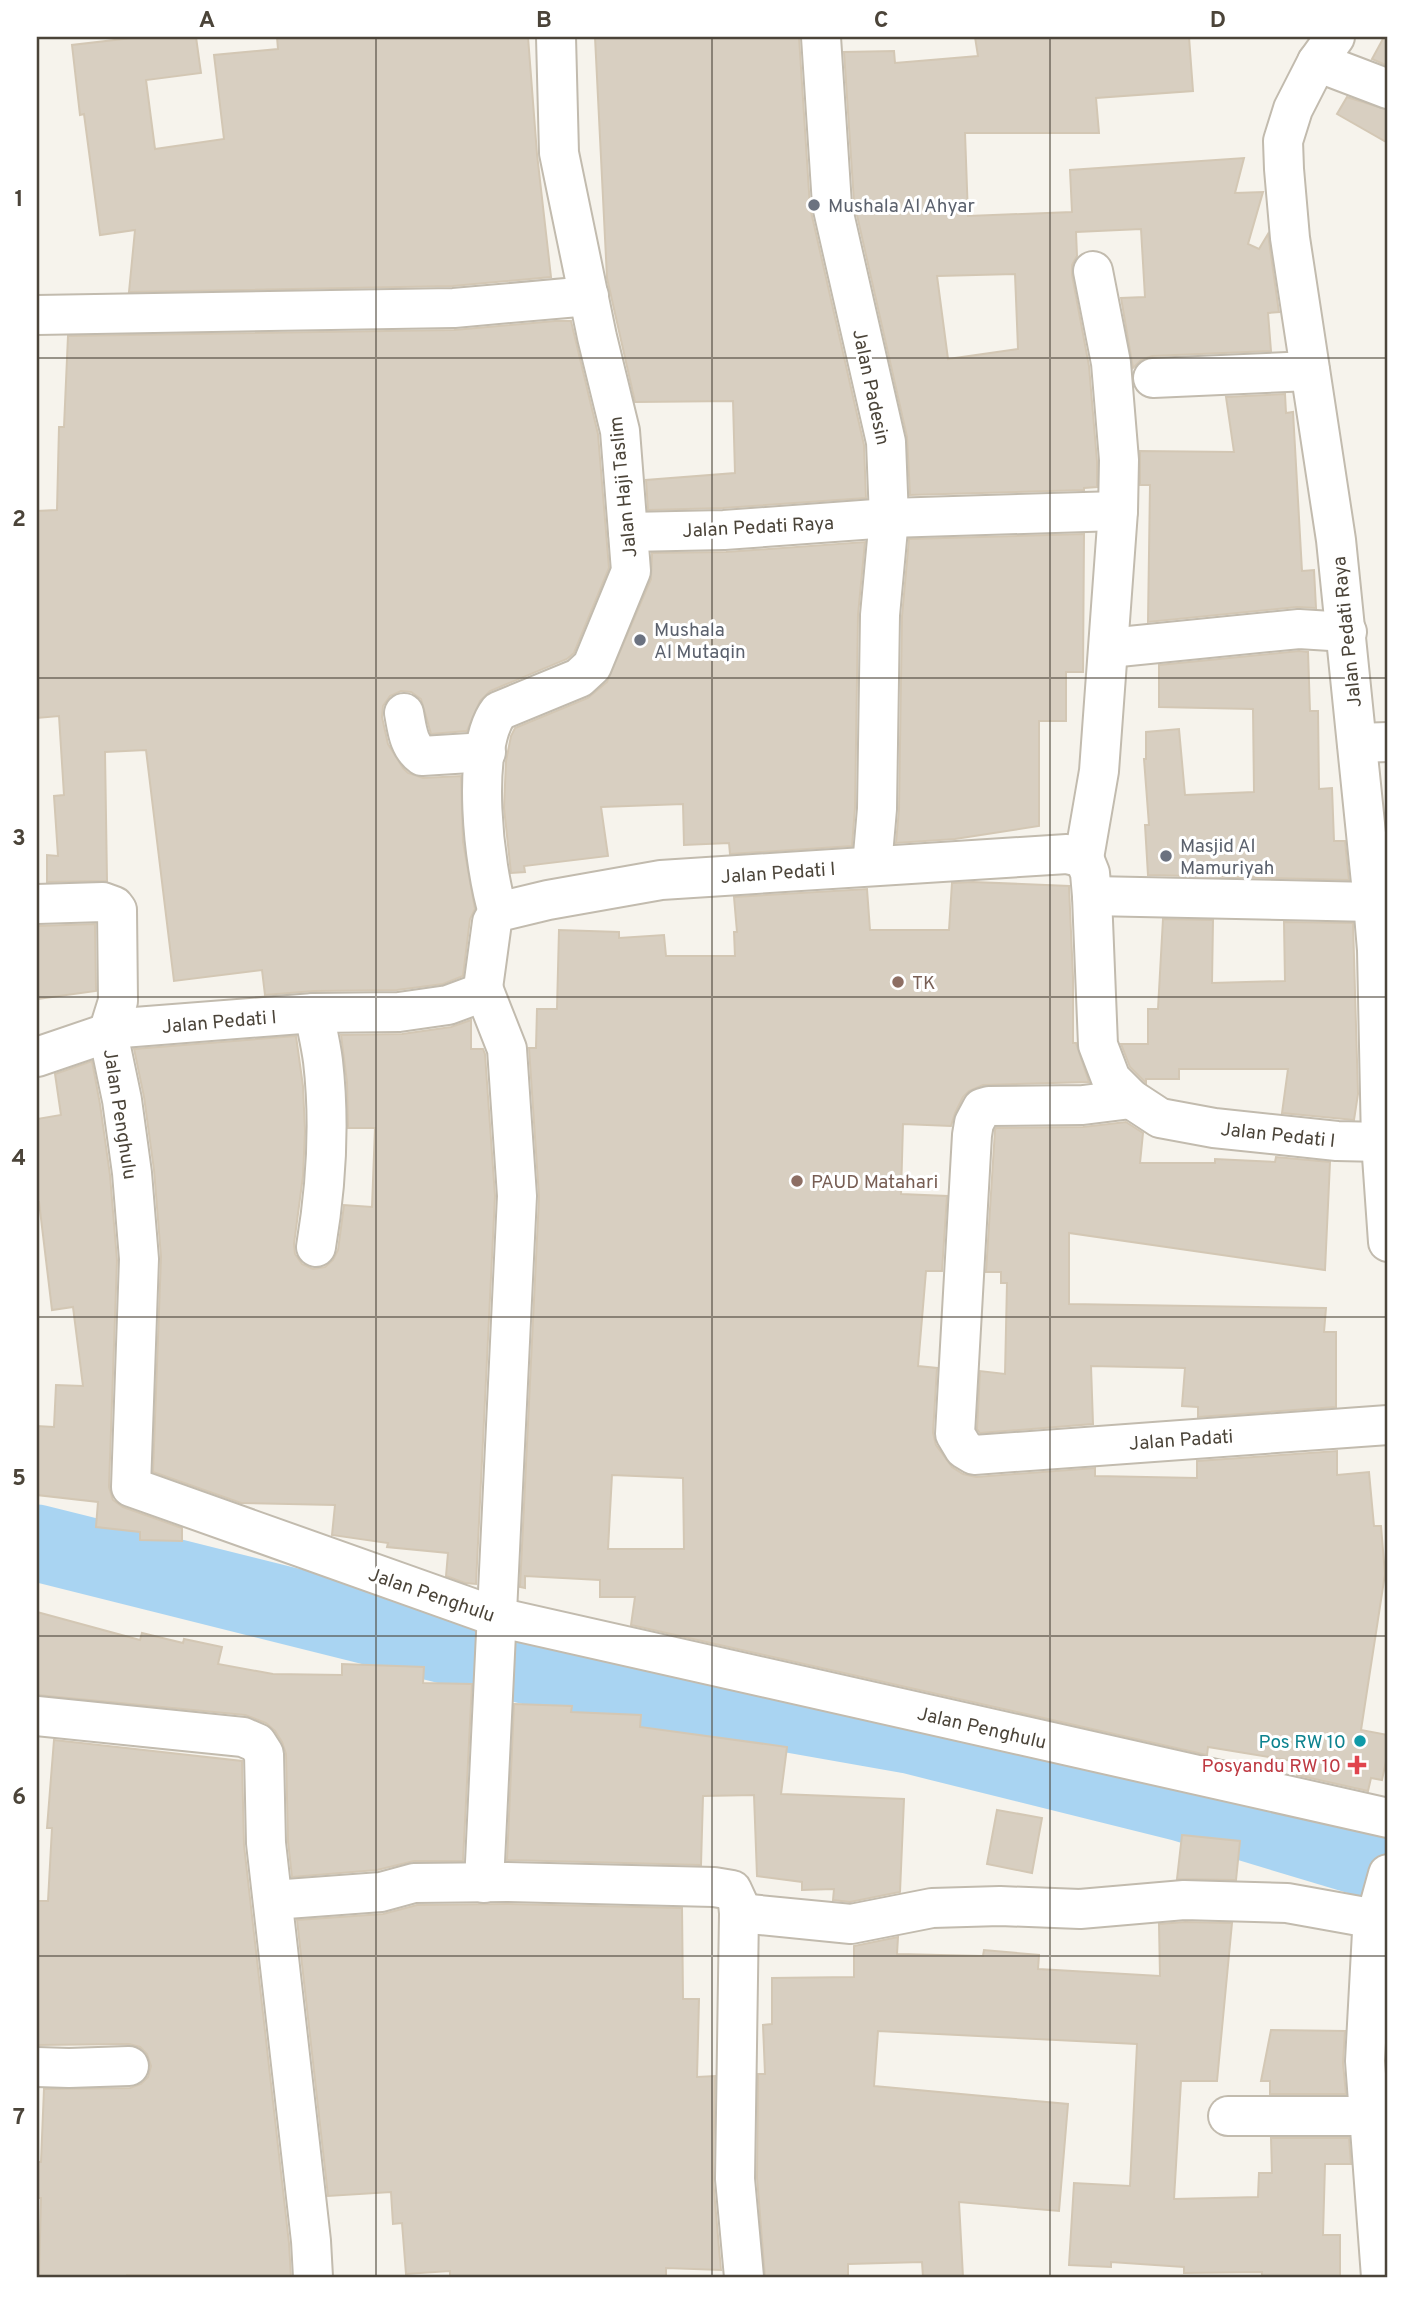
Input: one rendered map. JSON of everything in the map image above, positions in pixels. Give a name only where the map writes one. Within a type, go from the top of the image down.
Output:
[{"type":"street","name":"Jalan Haji Taslim","points":[[498,912],[489,883],[481,797],[491,722],[499,711],[579,678],[592,666],[631,571],[620,431],[559,153],[556,37]]},
{"type":"street","name":"Jalan Padesin","points":[[821,37],[832,205],[886,442],[889,518],[880,615],[877,809],[872,866]]},
{"type":"street","points":[[1326,49],[1388,89]]},
{"type":"street","name":"Jalan Pedati Raya","points":[[1326,49],[1293,109],[1283,141],[1290,238],[1336,540],[1347,632],[1373,742],[1373,902],[1383,950],[1381,1142],[1388,1242]]},
{"type":"street","points":[[1084,858],[1100,771],[1118,512],[1119,460],[1111,363],[1093,271]]},
{"type":"street","points":[[37,315],[454,308],[589,296]]},
{"type":"street","points":[[1153,378],[1310,371]]},
{"type":"street","name":"Jalan Pedati Raya","points":[[628,532],[724,530],[889,518],[1118,512]]},
{"type":"street","points":[[1109,648],[1299,629],[1347,632]]},
{"type":"street","points":[[404,713],[408,735],[416,752],[422,756],[486,752]]},
{"type":"street","name":"Jalan Pedati I","points":[[498,912],[548,900],[661,880],[1067,854],[1084,858],[1090,873],[1092,896],[1098,1045],[1111,1079],[1131,1099],[1160,1118],[1214,1128],[1381,1142]]},
{"type":"street","points":[[1092,896],[1373,902]]},
{"type":"street","name":"Jalan Penghulu","points":[[37,904],[103,902],[117,910],[118,1001],[108,1032],[125,1124],[139,1259],[131,1486],[496,1645],[1388,1818]]},
{"type":"street","points":[[484,1882],[517,1196],[507,1049],[483,988],[492,922],[498,912]]},
{"type":"street","name":"Jalan Pedati I","points":[[37,1057],[121,1028],[314,1013],[399,1012],[448,1005],[475,995],[483,988]]},
{"type":"street","points":[[314,1013],[323,1060],[326,1110],[324,1171],[316,1247]]},
{"type":"street","name":"Jalan Padati","points":[[1131,1099],[1083,1105],[989,1106],[982,1108],[977,1114],[972,1135],[955,1434],[964,1449],[974,1455],[1388,1425]]},
{"type":"street","points":[[37,1716],[243,1737],[257,1743],[264,1754],[266,1843],[313,2277]]},
{"type":"street","points":[[273,1900],[381,1892],[414,1883],[484,1882],[732,1890],[739,1913],[735,2179],[744,2277]]},
{"type":"street","points":[[739,1913],[851,1924],[932,1908],[1000,1906],[1080,1909],[1184,1900],[1287,1903],[1381,1913],[1365,2061],[1381,2277]]},
{"type":"street","points":[[37,2067],[129,2066]]},
{"type":"street","points":[[1228,2116],[1369,2116]]},
{"type":"building","points":[[140,37],[196,37],[201,73],[146,80],[155,149],[224,139],[214,55],[278,49],[277,37],[528,37],[537,154],[551,277],[453,286],[129,292],[135,230],[100,235],[84,114],[80,115],[72,45]]},
{"type":"building","points":[[595,37],[799,37],[810,207],[864,445],[866,498],[723,508],[648,510],[646,480],[735,473],[733,401],[635,402],[607,278]]},
{"type":"building","points":[[975,37],[1189,37],[1193,91],[1096,98],[1099,133],[965,133],[968,216],[1072,212],[1070,170],[1244,158],[1235,193],[1263,192],[1248,244],[1259,249],[1268,234],[1279,312],[1268,313],[1271,351],[1152,356],[1141,360],[1133,368],[1121,298],[1145,297],[1141,229],[1076,232],[1077,256],[1072,265],[1072,275],[1089,366],[1097,487],[1084,490],[910,495],[907,437],[854,202],[844,52],[894,51],[895,63],[978,56]],"holes":[[[1015,274],[1018,349],[948,359],[937,276]]]},
{"type":"building","points":[[1384,37],[1388,37],[1388,66],[1372,59]]},
{"type":"building","points":[[1347,97],[1388,110],[1388,143],[1337,114]]},
{"type":"building","points":[[571,321],[598,434],[609,568],[574,653],[567,659],[490,691],[480,701],[467,731],[431,734],[421,699],[411,692],[401,691],[390,696],[383,706],[382,717],[388,744],[408,773],[423,778],[461,776],[463,842],[475,909],[470,919],[463,976],[443,984],[397,990],[314,991],[265,995],[262,970],[174,981],[146,750],[105,752],[107,881],[47,882],[47,855],[58,856],[54,796],[64,795],[59,716],[37,718],[37,511],[57,510],[59,427],[64,427],[68,336],[454,330]]},
{"type":"building","points":[[1285,394],[1286,413],[1293,412],[1302,571],[1314,570],[1316,608],[1297,607],[1148,622],[1150,485],[1140,485],[1140,451],[1234,452],[1226,397]]},
{"type":"building","points":[[1084,534],[1083,672],[1066,672],[1066,721],[1039,721],[1039,826],[955,839],[896,843],[899,809],[902,616],[909,539]]},
{"type":"building","points":[[865,542],[858,615],[852,846],[730,854],[729,843],[684,845],[683,804],[601,807],[608,856],[524,866],[525,872],[511,873],[504,808],[506,761],[511,736],[515,728],[588,698],[607,682],[651,579],[652,553],[726,552]]},
{"type":"building","points":[[1308,652],[1310,711],[1318,711],[1319,789],[1332,788],[1334,841],[1345,841],[1349,880],[1148,875],[1145,825],[1149,825],[1144,759],[1146,732],[1179,729],[1185,795],[1254,792],[1253,709],[1159,707],[1159,665]]},
{"type":"building","points":[[952,883],[1069,886],[1073,1043],[1076,1043],[1089,1082],[983,1085],[963,1097],[951,1126],[903,1124],[901,1194],[947,1196],[942,1271],[926,1271],[918,1366],[937,1368],[933,1433],[936,1445],[952,1467],[963,1474],[976,1477],[1095,1468],[1095,1476],[1197,1478],[1197,1461],[1337,1451],[1337,1475],[1369,1472],[1374,1526],[1381,1526],[1385,1574],[1361,1730],[1388,1735],[1388,1752],[1382,1780],[1371,1778],[1368,1791],[1297,1775],[1299,1762],[1208,1747],[1207,1755],[631,1625],[635,1597],[600,1597],[600,1580],[525,1576],[525,1588],[520,1587],[539,1197],[529,1048],[536,1048],[537,1009],[557,1009],[559,930],[619,932],[619,938],[664,935],[666,956],[735,956],[734,932],[737,932],[734,897],[867,889],[870,930],[949,930]],"holes":[[[612,1475],[683,1478],[684,1549],[608,1549]]]},
{"type":"building","points":[[1163,919],[1213,920],[1212,983],[1285,981],[1284,922],[1353,923],[1358,1094],[1354,1120],[1282,1113],[1288,1069],[1179,1069],[1179,1079],[1146,1079],[1146,1083],[1130,1067],[1121,1044],[1148,1044],[1148,1009],[1158,1009]]},
{"type":"building","points":[[95,924],[96,991],[37,999],[37,926]]},
{"type":"building","points":[[471,1020],[471,1049],[483,1049],[485,1054],[495,1196],[476,1584],[446,1576],[448,1553],[387,1547],[388,1543],[332,1535],[335,1505],[241,1503],[153,1472],[161,1257],[154,1170],[134,1049],[296,1036],[303,1086],[305,1131],[303,1176],[294,1244],[295,1254],[302,1264],[313,1269],[325,1267],[333,1260],[338,1250],[344,1205],[372,1207],[375,1128],[348,1128],[347,1082],[341,1035],[402,1034],[451,1027]]},
{"type":"building","points":[[92,1061],[110,1175],[117,1260],[109,1487],[113,1500],[123,1507],[182,1528],[182,1541],[140,1540],[140,1532],[96,1527],[98,1502],[37,1495],[37,1426],[54,1427],[56,1385],[83,1386],[73,1307],[52,1310],[37,1202],[37,1119],[61,1115],[55,1074]]},
{"type":"building","points":[[1126,1122],[1143,1133],[1140,1163],[1215,1163],[1215,1159],[1275,1162],[1276,1157],[1330,1162],[1325,1270],[1069,1233],[1069,1304],[1326,1308],[1324,1332],[1336,1332],[1336,1407],[1198,1417],[1198,1407],[1182,1406],[1185,1368],[1091,1366],[1093,1424],[980,1433],[977,1429],[980,1371],[1005,1374],[1007,1283],[1001,1283],[1001,1272],[986,1272],[995,1130],[1083,1127]]},
{"type":"building","points":[[37,1612],[140,1640],[142,1633],[183,1643],[184,1639],[222,1647],[218,1664],[273,1674],[342,1675],[342,1664],[424,1667],[423,1683],[472,1684],[463,1861],[414,1861],[377,1870],[292,1877],[288,1842],[286,1754],[275,1731],[266,1723],[245,1715],[37,1695]]},
{"type":"building","points":[[514,1704],[572,1706],[571,1712],[641,1715],[640,1727],[787,1747],[781,1794],[904,1799],[900,1892],[850,1902],[833,1900],[834,1889],[802,1890],[802,1882],[757,1876],[754,1795],[703,1796],[701,1865],[507,1860]]},
{"type":"building","points":[[54,1740],[242,1761],[244,1845],[291,2277],[39,2277],[41,2198],[37,2198],[37,2162],[41,2162],[44,2089],[130,2088],[141,2084],[148,2077],[151,2066],[147,2054],[140,2047],[129,2044],[37,2045],[37,1901],[48,1901],[52,1828],[47,1828]]},
{"type":"building","points":[[997,1810],[1042,1818],[1032,1873],[987,1864]]},
{"type":"building","points":[[1182,1835],[1240,1841],[1236,1880],[1177,1879]]},
{"type":"building","points":[[417,1905],[682,1908],[683,1999],[699,1999],[697,2077],[715,2076],[713,2179],[721,2270],[666,2268],[666,2277],[450,2277],[450,2271],[406,2274],[402,2223],[393,2224],[391,2192],[328,2196],[297,1920],[383,1914]]},
{"type":"building","points":[[1232,1923],[1217,2081],[1181,2081],[1174,2199],[1258,2197],[1259,2173],[1272,2173],[1271,2138],[1349,2138],[1351,2164],[1325,2164],[1323,2235],[1340,2235],[1340,2277],[1262,2277],[1262,2272],[1184,2273],[1184,2267],[1111,2262],[1111,2267],[1069,2265],[1074,2183],[1130,2186],[1137,2044],[878,2031],[874,2086],[1068,2104],[1059,2211],[959,2202],[963,2277],[923,2277],[922,2262],[848,2264],[848,2277],[765,2277],[757,2178],[758,2074],[765,2074],[763,2025],[772,2024],[772,1978],[854,1977],[854,1946],[898,1937],[897,1954],[983,1956],[984,1950],[1039,1955],[1038,1969],[1160,1976],[1159,1924]]},
{"type":"building","points":[[1271,2030],[1345,2031],[1343,2063],[1346,2094],[1270,2094],[1270,2081],[1261,2081]]},
{"type":"waterway","points":[[37,1543],[557,1673],[909,1735],[1182,1803],[1388,1865]]},
{"type":"place","name":"Mushala Al Ahyar","points":[[814,205]]},
{"type":"place","name":"Mushala Al Mutaqin","points":[[640,640]]},
{"type":"place","name":"Masjid Al Mamuriyah","points":[[1166,856]]},
{"type":"place","name":"TK","points":[[898,982]]},
{"type":"place","name":"PAUD Matahari","points":[[797,1181]]},
{"type":"place","name":"Pos RW 10","points":[[1360,1741]]},
{"type":"place","name":"Posyandu RW 10","points":[[1357,1765]]}]
